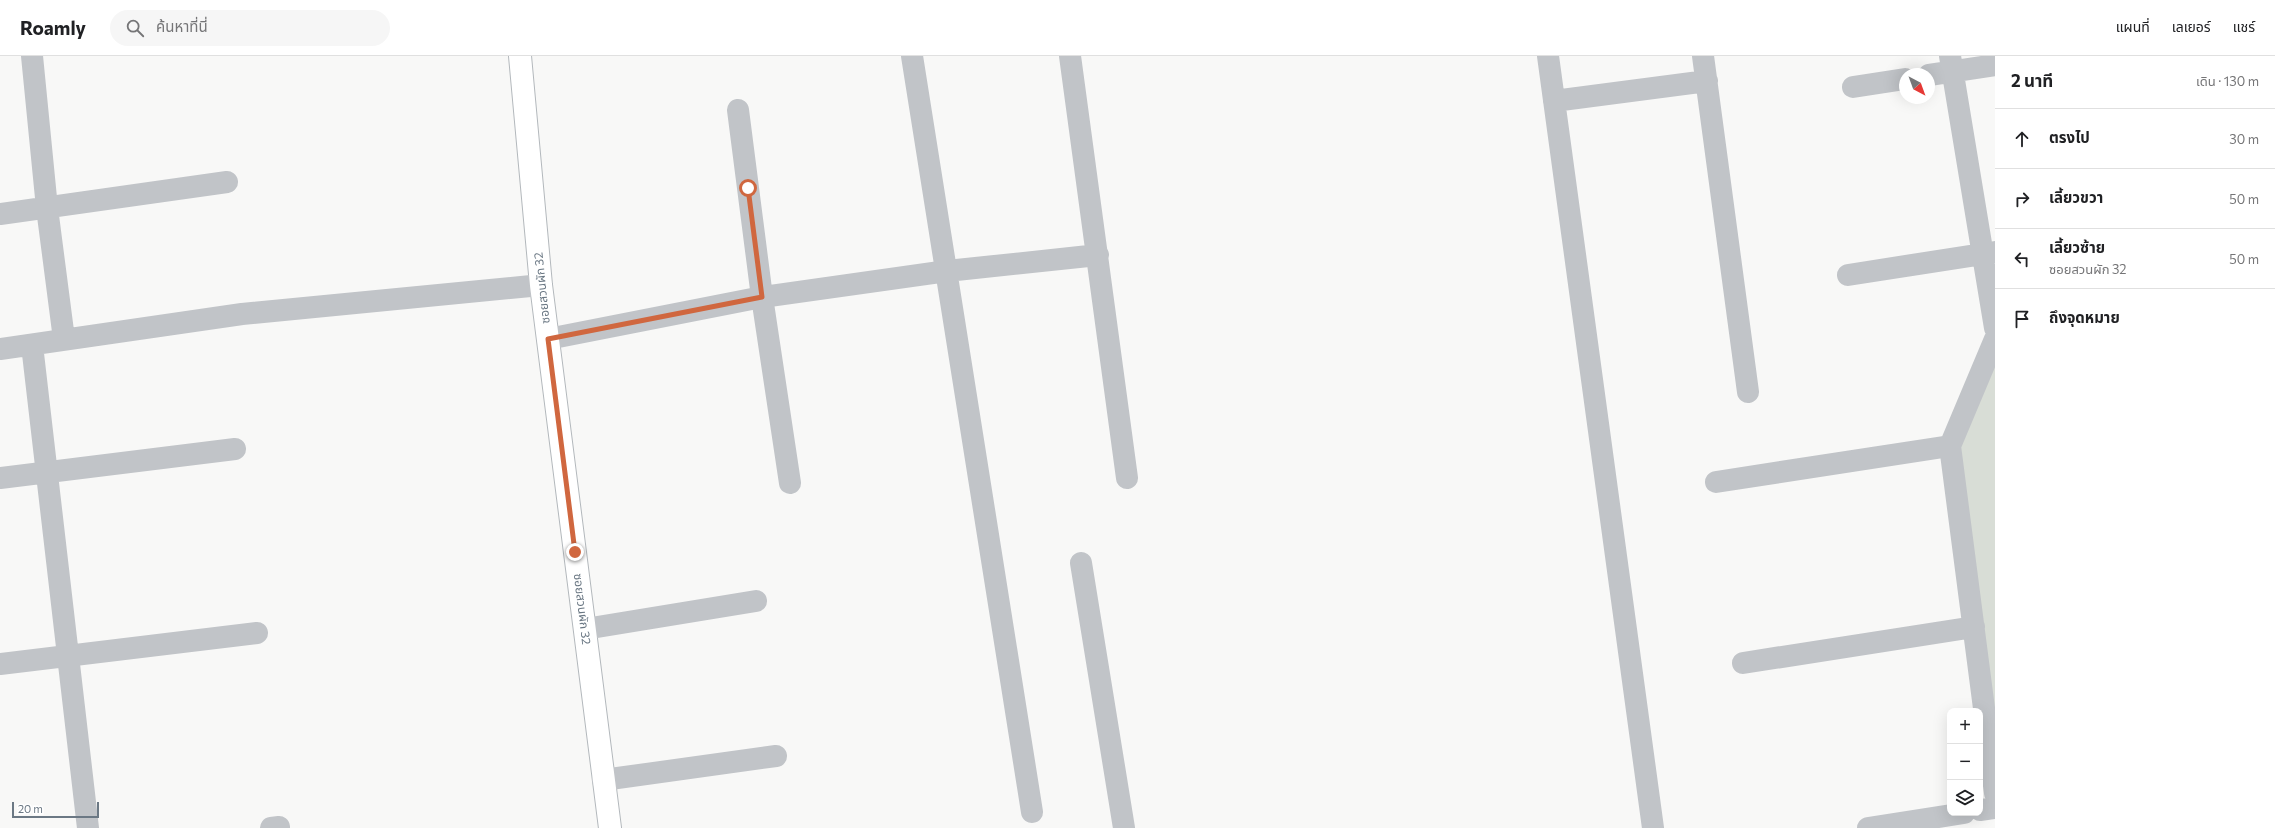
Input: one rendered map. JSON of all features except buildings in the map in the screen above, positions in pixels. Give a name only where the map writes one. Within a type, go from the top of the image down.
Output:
[{"type":"street","points":[[32,56],[46,208],[64,339]]},
{"type":"street","name":"ซอยสวนผัก 32","points":[[520,56],[548,339],[610,828]]},
{"type":"street","points":[[912,56],[1032,812]]},
{"type":"street","points":[[1070,56],[1127,478]]},
{"type":"street","points":[[1548,56],[1653,828]]},
{"type":"street","points":[[1703,56],[1748,392]]},
{"type":"street","points":[[1935,72],[1952,64],[1995,65]]},
{"type":"street","points":[[1952,64],[1989,253],[1995,328]]},
{"type":"street","points":[[1853,87],[1899,80]]},
{"type":"street","points":[[1554,101],[1706,81]]},
{"type":"street","points":[[738,110],[762,297],[790,483]]},
{"type":"street","points":[[0,214],[227,182]]},
{"type":"street","points":[[1848,275],[1989,253]]},
{"type":"street","points":[[548,339],[762,297],[947,271],[1098,255]]},
{"type":"street","points":[[0,349],[242,314],[542,285]]},
{"type":"street","points":[[1995,339],[1950,446],[1995,793]]},
{"type":"street","points":[[32,345],[88,828]]},
{"type":"street","points":[[1716,482],[1950,446]]},
{"type":"street","points":[[0,478],[235,449]]},
{"type":"street","points":[[1081,562],[1124,828]]},
{"type":"street","points":[[585,629],[756,601]]},
{"type":"street","points":[[1743,663],[1974,627]]},
{"type":"street","points":[[0,664],[257,633]]},
{"type":"street","points":[[603,780],[776,756]]},
{"type":"street","points":[[1983,810],[1995,808]]},
{"type":"street","points":[[1868,828],[1947,816]]},
{"type":"shaded area","points":[[1995,339],[1995,793],[1950,446]]},
{"type":"route","points":[[575,552],[548,339],[762,297],[748,188]]}]
